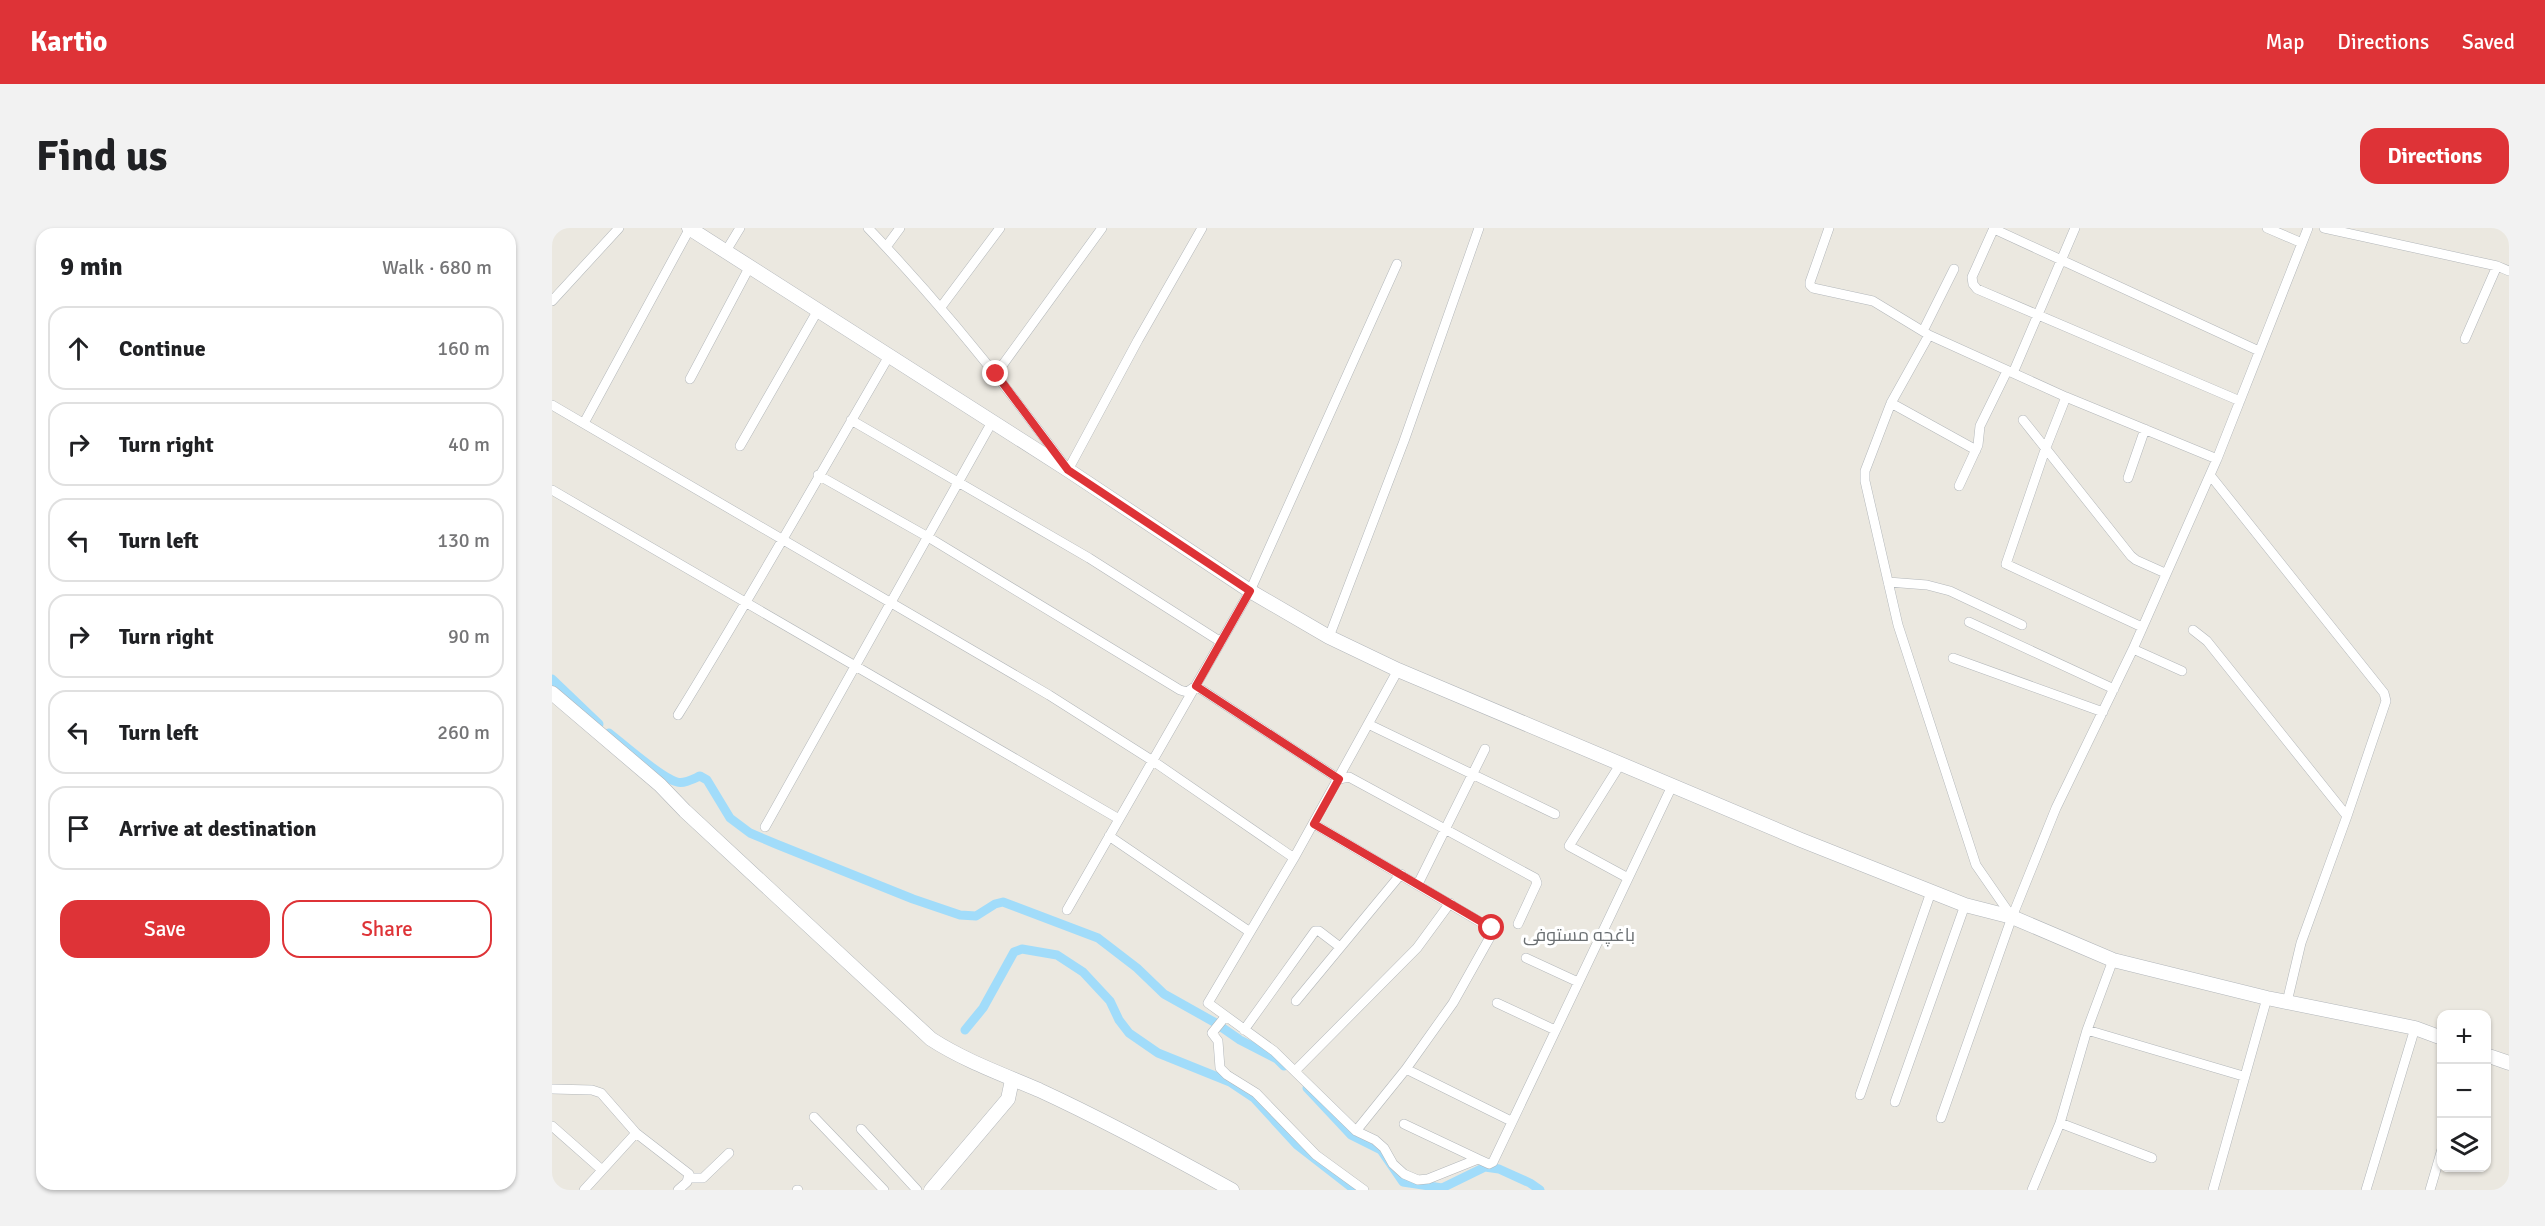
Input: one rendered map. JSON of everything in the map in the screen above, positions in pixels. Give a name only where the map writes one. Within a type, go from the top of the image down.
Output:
[{"type":"street","points":[[552,301],[619,228]]},
{"type":"street","points":[[584,423],[689,228],[1068,470],[1250,591],[1329,637],[1398,670],[1673,784],[1801,840],[1965,905],[2012,917],[2113,960],[2267,998],[2415,1028],[2437,1036]]},
{"type":"street","points":[[726,251],[740,228]]},
{"type":"street","points":[[868,228],[941,306],[996,374],[1068,470]]},
{"type":"street","points":[[886,247],[900,228]]},
{"type":"street","points":[[941,306],[1000,228]]},
{"type":"street","points":[[996,374],[1102,228]]},
{"type":"street","points":[[1068,470],[1202,228]]},
{"type":"street","points":[[1329,637],[1404,441],[1479,228]]},
{"type":"street","points":[[1829,228],[1810,285],[1873,301],[1926,333],[2010,372],[2217,459]]},
{"type":"street","points":[[1959,486],[1976,450],[1980,426],[2038,316],[2075,228]]},
{"type":"street","points":[[2267,228],[2302,243]]},
{"type":"street","points":[[1941,1118],[2012,917],[2056,808],[2133,650],[2217,459],[2308,228]]},
{"type":"street","points":[[2324,228],[2497,266],[2509,271]]},
{"type":"street","points":[[2240,401],[1977,289],[1972,284],[1972,277],[1994,229],[2259,351]]},
{"type":"street","points":[[1066,910],[1250,591],[1397,264]]},
{"type":"street","points":[[690,379],[750,266]]},
{"type":"street","points":[[2465,339],[2497,266]]},
{"type":"street","points":[[1954,269],[1891,404],[1865,471],[1865,481],[1898,625],[1976,865],[2012,917]]},
{"type":"street","points":[[740,446],[818,310]]},
{"type":"street","points":[[678,715],[746,605],[818,475],[889,356]]},
{"type":"street","points":[[2067,397],[2045,450],[2006,564],[2142,627]]},
{"type":"street","points":[[1891,404],[1976,450]]},
{"type":"street","points":[[552,405],[1048,695],[1153,761],[1294,858]]},
{"type":"street","points":[[851,420],[1089,558],[1221,642]]},
{"type":"street","points":[[2022,420],[2131,555],[2136,560],[2165,573]]},
{"type":"street","points":[[765,827],[992,422]]},
{"type":"street","points":[[2128,478],[2145,429]]},
{"type":"street","points":[[818,475],[928,537],[1180,690],[1187,692],[1196,686]]},
{"type":"street","points":[[2210,475],[2384,693],[2386,701],[2348,816],[2301,943],[2287,1002]]},
{"type":"street","points":[[552,490],[746,605],[856,666],[1119,819]]},
{"type":"street","points":[[1888,582],[1927,585],[1950,591],[2022,625]]},
{"type":"street","points":[[1969,622],[2114,689]]},
{"type":"street","points":[[2193,630],[2207,641],[2348,816]]},
{"type":"street","points":[[2133,650],[2182,670]]},
{"type":"street","points":[[1953,658],[2103,712]]},
{"type":"street","points":[[1398,670],[1314,824],[1208,1003],[1274,1051],[1356,1131],[1375,1140],[1384,1148],[1398,1169],[1418,1180],[1442,1175],[1479,1159]]},
{"type":"street","points":[[1196,686],[1339,779],[1349,777],[1537,880],[1518,924]]},
{"type":"street","points":[[552,693],[660,785],[685,811],[931,1039],[957,1056],[1037,1090],[1160,1150],[1232,1190]]},
{"type":"street","points":[[1368,724],[1555,814]]},
{"type":"street","points":[[1418,884],[1485,749]]},
{"type":"street","points":[[1621,763],[1569,846],[1628,878]]},
{"type":"street","points":[[1404,1124],[1492,1164],[1673,784]]},
{"type":"street","points":[[1314,824],[1494,930],[1453,1003],[1406,1069],[1356,1131]]},
{"type":"street","points":[[1109,836],[1250,932]]},
{"type":"street","points":[[1296,1001],[1401,874]]},
{"type":"street","points":[[1860,1095],[1931,892]]},
{"type":"street","points":[[1295,1071],[1417,948],[1450,903]]},
{"type":"street","points":[[1895,1102],[1965,905]]},
{"type":"street","points":[[1244,1030],[1315,931],[1319,931],[1340,947]]},
{"type":"street","points":[[1526,958],[1578,982]]},
{"type":"street","points":[[2032,1190],[2060,1123],[2087,1030],[2113,960]]},
{"type":"street","points":[[2213,1190],[2243,1076],[2267,998]]},
{"type":"street","points":[[1497,1003],[1555,1030]]},
{"type":"street","points":[[1225,1017],[1212,1033],[1218,1041],[1220,1068],[1256,1093],[1316,1155],[1364,1190]]},
{"type":"street","points":[[2366,1190],[2415,1028]]},
{"type":"street","points":[[2087,1030],[2243,1076]]},
{"type":"street","points":[[2491,1056],[2509,1063]]},
{"type":"street","points":[[1406,1069],[1511,1121]]},
{"type":"street","points":[[931,1190],[1008,1099],[1012,1080]]},
{"type":"street","points":[[552,1089],[592,1090],[601,1093],[636,1133],[685,1171],[689,1178]]},
{"type":"street","points":[[814,1117],[884,1190]]},
{"type":"street","points":[[2060,1123],[2152,1158]]},
{"type":"street","points":[[552,1126],[602,1170]]},
{"type":"street","points":[[861,1130],[917,1190]]},
{"type":"street","points":[[584,1190],[636,1133]]},
{"type":"street","points":[[678,1190],[689,1178],[703,1178],[729,1153]]},
{"type":"street","points":[[2430,1190],[2437,1166]]},
{"type":"waterway","points":[[552,679],[599,724]]},
{"type":"waterway","points":[[609,733],[652,768],[670,779],[683,782],[700,776],[707,780],[730,818],[750,833],[776,844],[913,899],[960,915],[976,916],[995,904],[1003,902],[1098,938],[1137,968],[1164,994],[1214,1022],[1240,1040],[1277,1059],[1284,1066]]},
{"type":"waterway","points":[[965,1030],[983,1008],[1014,952],[1022,949],[1057,955],[1083,972],[1110,1001],[1119,1020],[1129,1033],[1158,1053],[1230,1082],[1254,1098],[1297,1145],[1355,1190]]},
{"type":"waterway","points":[[1307,1088],[1351,1135],[1381,1150],[1403,1182],[1442,1188],[1485,1167],[1499,1169],[1540,1190]]},
{"type":"district","name":"باغچه مستوفی","points":[[1579,935]]},
{"type":"route","points":[[996,374],[1068,470],[1250,591],[1196,686],[1339,779],[1314,824],[1492,928]]}]
